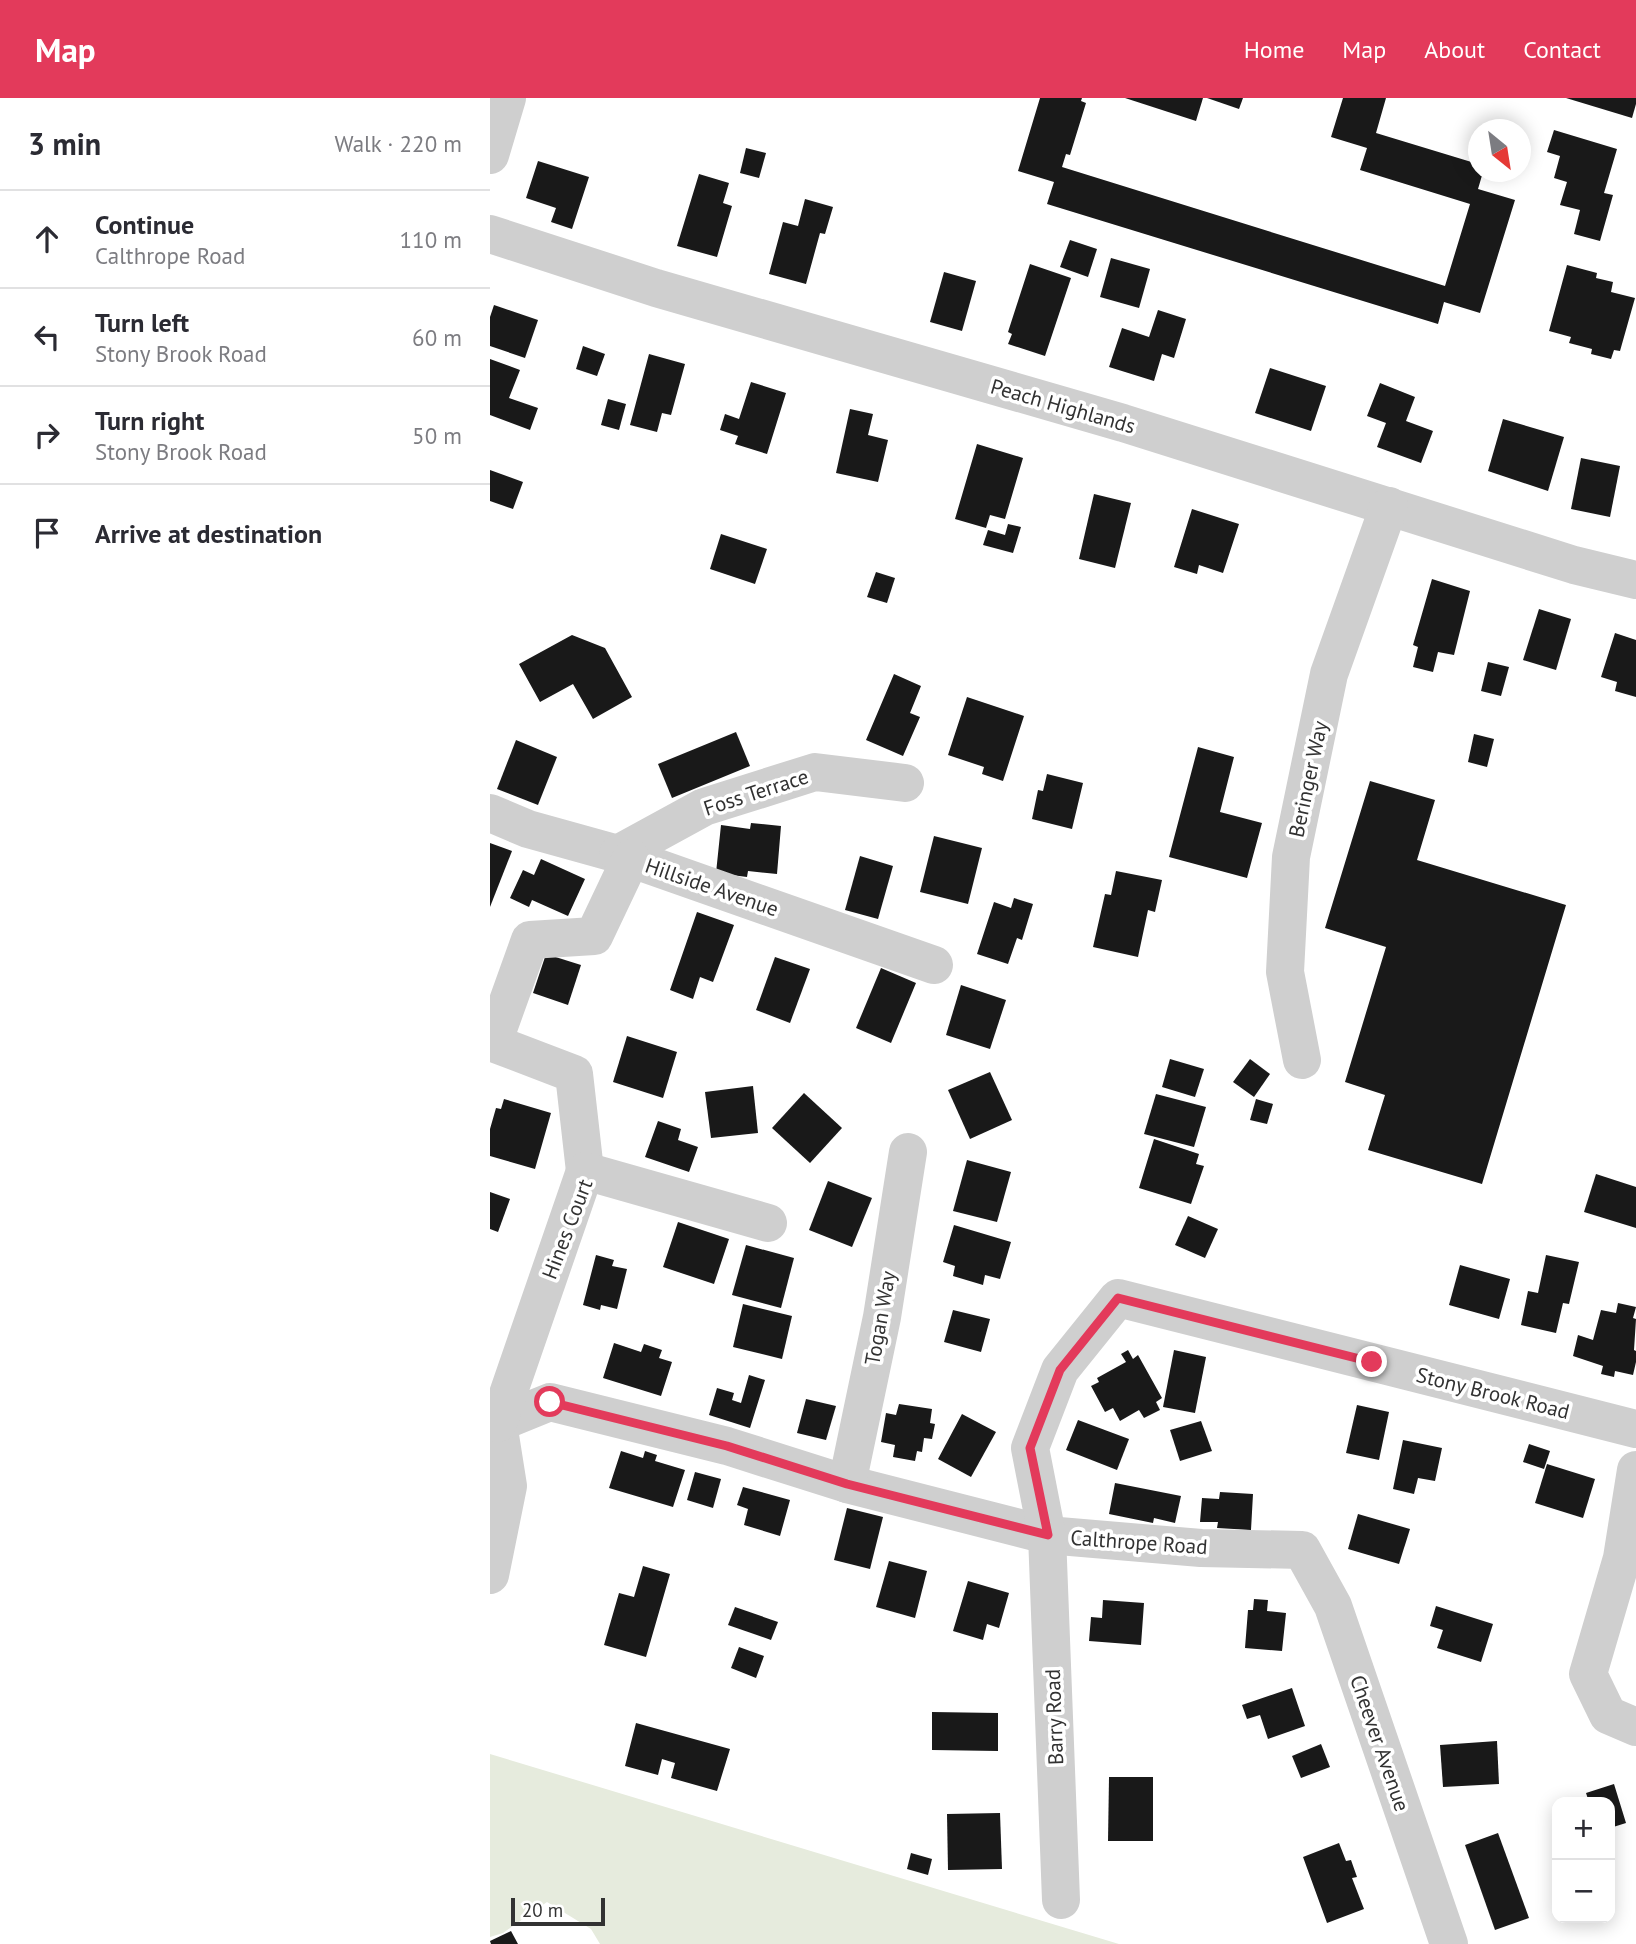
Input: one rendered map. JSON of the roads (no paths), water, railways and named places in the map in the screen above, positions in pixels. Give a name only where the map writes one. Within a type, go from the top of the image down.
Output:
[{"type":"street","points":[[490,155],[507,98]]},
{"type":"street","name":"Peach Highlands","points":[[490,234],[656,288],[1123,423],[1574,565],[1636,580]]},
{"type":"street","name":"Beringer Way","points":[[1302,1060],[1285,972],[1291,857],[1329,674],[1389,506]]},
{"type":"street","name":"Foss Terrace","points":[[625,856],[704,807],[815,772],[905,783]]},
{"type":"street","name":"Hillside Avenue","points":[[490,813],[528,829],[625,856],[934,965]]},
{"type":"street","points":[[585,1171],[574,1074],[493,1043],[530,940],[594,936],[625,856]]},
{"type":"street","name":"Togan Way","points":[[847,1484],[882,1317],[908,1152]]},
{"type":"street","name":"Hines Court","points":[[494,1421],[585,1171],[768,1223]]},
{"type":"street","name":"Stony Brook Road","points":[[1048,1535],[1030,1448],[1060,1370],[1118,1298],[1636,1429]]},
{"type":"street","name":"Calthrope Road","points":[[494,1421],[550,1402],[727,1446],[847,1484],[1048,1535],[1201,1548],[1299,1549]]},
{"type":"street","points":[[490,1574],[508,1486],[494,1421]]},
{"type":"street","points":[[1636,1471],[1622,1558],[1588,1674],[1608,1715],[1636,1727]]},
{"type":"street","name":"Barry Road","points":[[1048,1535],[1061,1900]]},
{"type":"street","name":"Cheever Avenue","points":[[1299,1549],[1333,1606],[1449,1944]]}]
